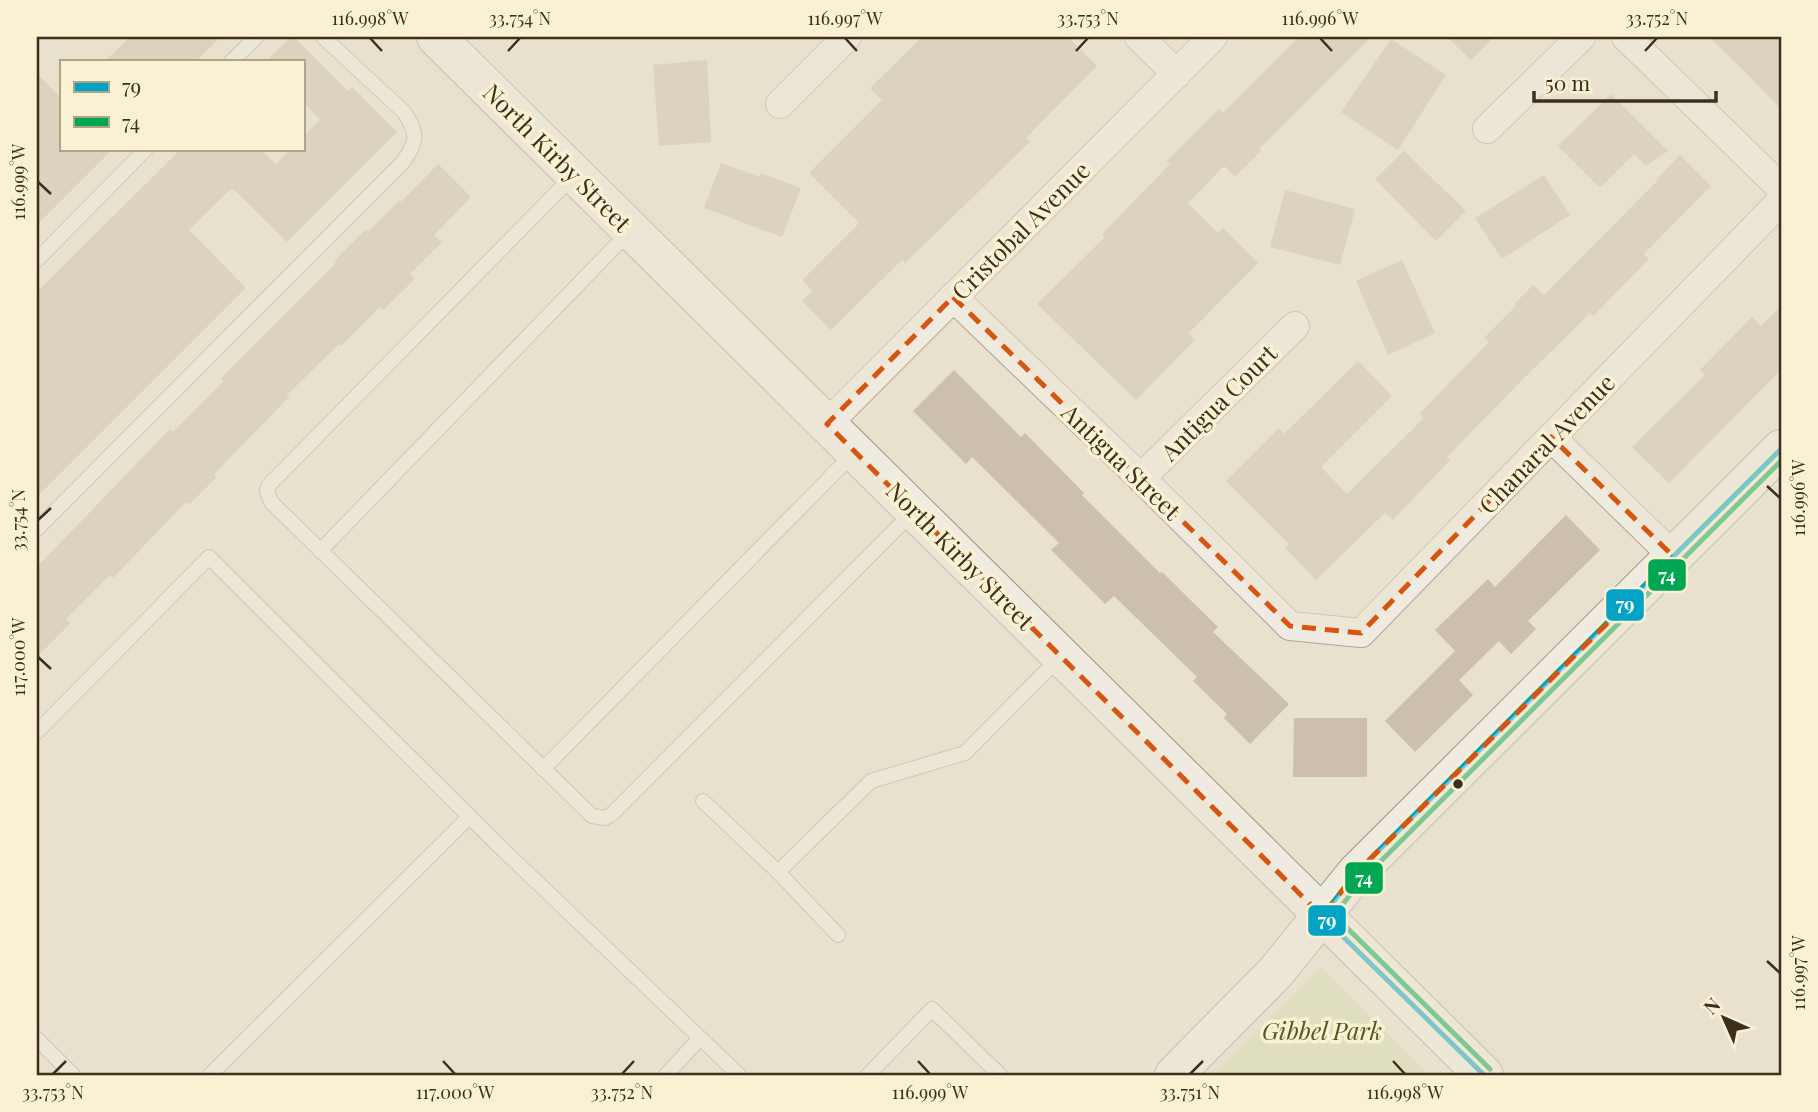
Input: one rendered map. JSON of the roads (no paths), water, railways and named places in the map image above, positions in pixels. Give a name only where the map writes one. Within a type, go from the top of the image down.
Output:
[{"type":"street","name":"North Kirby Street","points":[[436,37],[1484,1075]]},
{"type":"street","points":[[780,104],[847,37]]},
{"type":"street","points":[[1139,37],[1177,74]]},
{"type":"street","name":"Cristobal Avenue","points":[[827,424],[1213,37]]},
{"type":"street","points":[[1487,129],[1581,37]]},
{"type":"street","points":[[1626,37],[1781,188]]},
{"type":"street","name":"Chanaral Avenue","points":[[1290,626],[1361,633],[1781,201]]},
{"type":"street","name":"Antigua Street","points":[[953,297],[1142,478],[1290,626]]},
{"type":"street","name":"Antigua Court","points":[[1142,478],[1295,326]]},
{"type":"street","points":[[1551,438],[1674,557]]},
{"type":"street","points":[[1174,1075],[1275,973],[1356,873],[1781,449]]},
{"type":"lane","points":[[233,60],[256,37]]},
{"type":"lane","points":[[37,529],[411,150],[416,137],[404,112],[323,37]]},
{"type":"lane","points":[[37,260],[145,150]]},
{"type":"lane","points":[[575,174],[269,485],[267,491],[271,502],[320,551],[592,816],[605,818],[915,510]]},
{"type":"lane","points":[[320,551],[631,230]]},
{"type":"lane","points":[[543,769],[855,452]]},
{"type":"lane","points":[[37,732],[209,558],[470,816],[739,1075]]},
{"type":"lane","points":[[778,873],[871,781],[965,753],[1062,656]]},
{"type":"lane","points":[[703,801],[838,935]]},
{"type":"lane","points":[[210,1075],[470,816]]},
{"type":"lane","points":[[868,1075],[932,1009],[1000,1075]]},
{"type":"lane","points":[[666,1075],[700,1038]]},
{"type":"lane","points":[[37,1039],[73,1075]]},
{"type":"park label","name":"Gibbel Park","points":[[1322,1030]]}]
